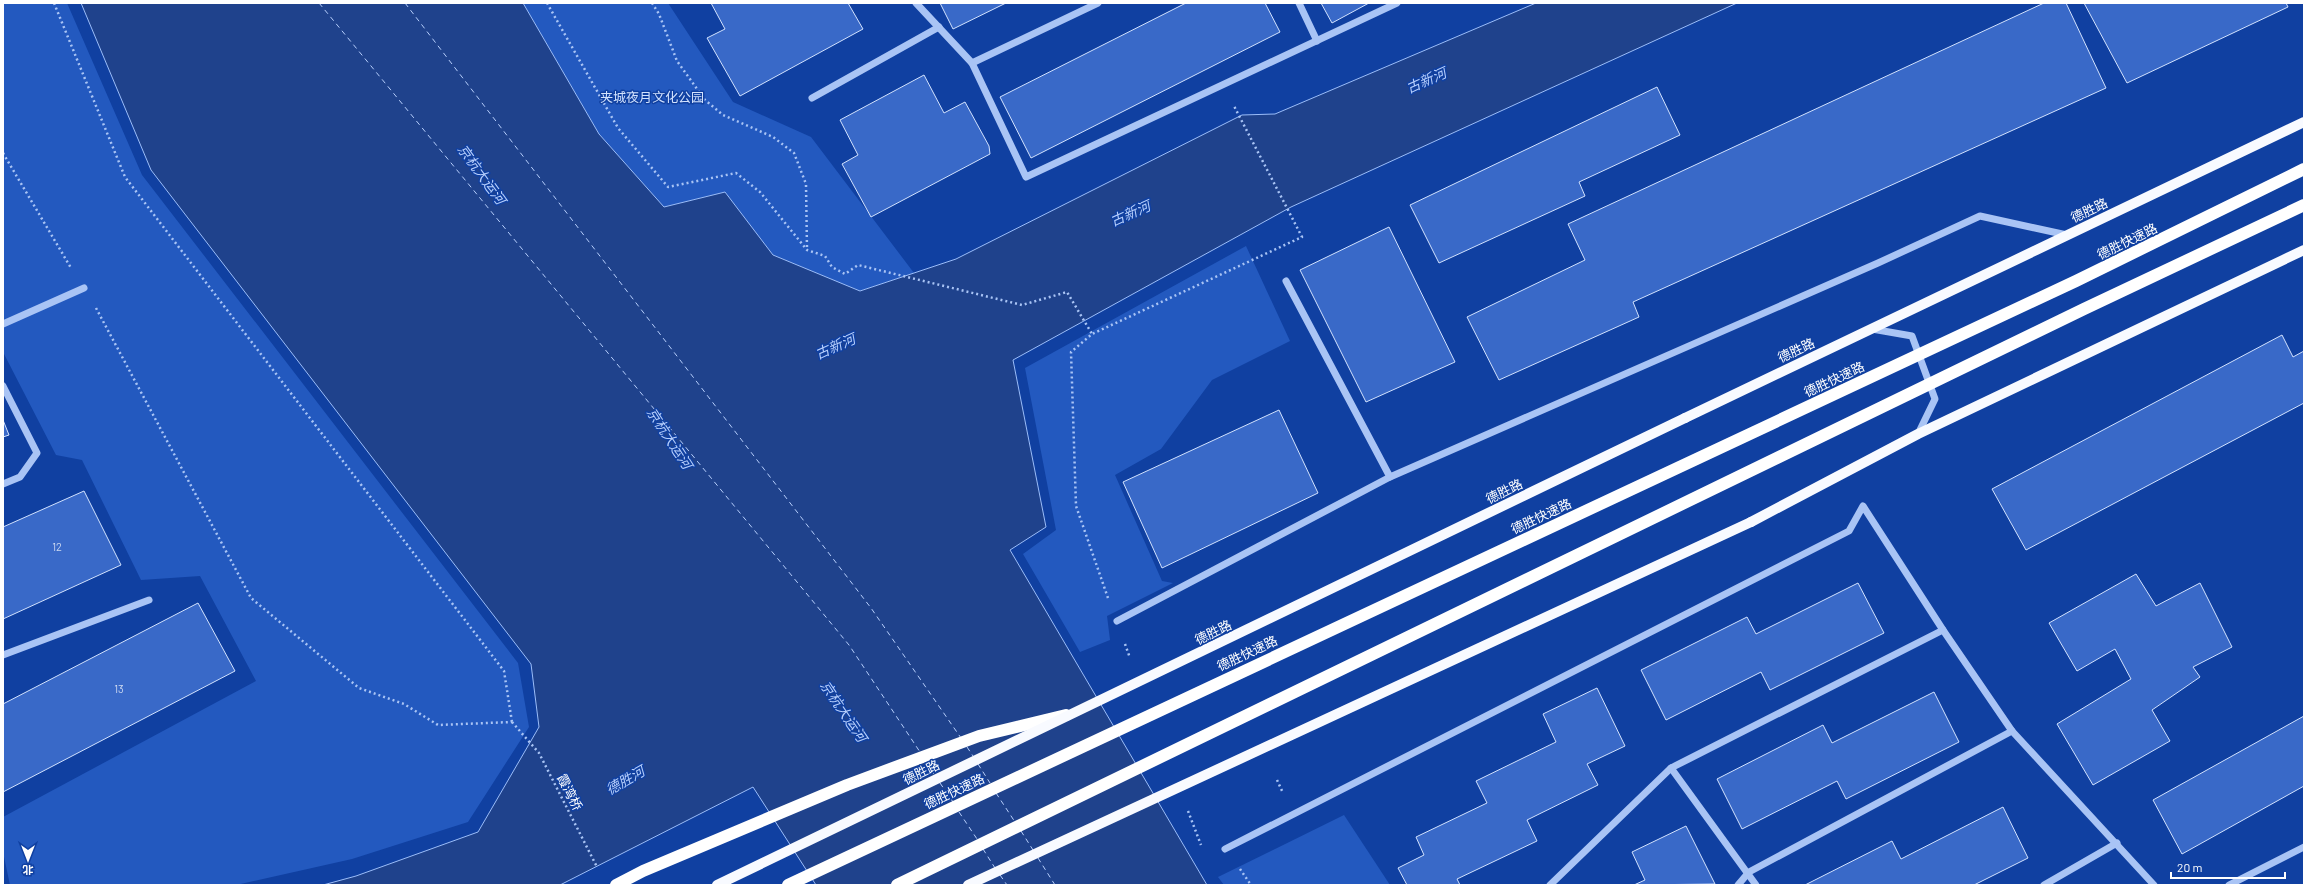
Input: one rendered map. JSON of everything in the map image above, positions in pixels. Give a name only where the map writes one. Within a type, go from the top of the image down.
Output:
[{"type":"highway","name":"德胜快速路","points":[[788,885],[2076,281],[2304,169]]},
{"type":"highway","points":[[897,885],[2084,309],[2304,205]]},
{"type":"highway","points":[[616,885],[644,871],[847,785],[979,736],[1074,713]]},
{"type":"main road","name":"德胜路","points":[[717,885],[1685,418],[2304,122]]},
{"type":"main road","points":[[968,885],[1751,522],[1918,434],[2304,250]]},
{"type":"lane","points":[[916,3],[972,62],[1026,177],[1397,3]]},
{"type":"lane","points":[[972,62],[1098,3]]},
{"type":"lane","points":[[1299,3],[1317,40]]},
{"type":"lane","points":[[812,98],[939,27]]},
{"type":"lane","points":[[1117,621],[1390,477],[1878,263],[1980,216],[2066,235]]},
{"type":"lane","points":[[1286,281],[1390,477]]},
{"type":"lane","points":[[3,324],[84,288]]},
{"type":"lane","points":[[1872,329],[1912,336],[1935,399],[1918,434]]},
{"type":"lane","points":[[3,386],[37,454],[20,477],[3,484]]},
{"type":"lane","points":[[1225,849],[1849,531],[1863,506],[1943,630],[2012,731],[2117,842],[2154,885]]},
{"type":"lane","points":[[3,655],[149,600]]},
{"type":"lane","points":[[1550,885],[1671,768],[1943,630]]},
{"type":"lane","points":[[1738,885],[1749,872],[2012,731]]},
{"type":"lane","points":[[1671,768],[1749,872],[1756,885]]},
{"type":"lane","points":[[2044,885],[2117,842]]},
{"type":"lane","points":[[2229,885],[2304,847]]},
{"type":"path","points":[[3,153],[84,288],[251,598],[359,688],[404,704],[438,725],[512,722],[504,671],[125,177],[54,3]]},
{"type":"path","points":[[547,3],[618,128],[668,187],[736,173],[760,192],[807,250],[825,256],[832,266],[845,274],[858,265],[1022,305],[1067,292],[1092,334]]},
{"type":"path","points":[[652,3],[659,14],[677,61],[705,100],[723,115],[773,138],[794,153],[806,184],[807,250]]},
{"type":"path","points":[[1133,665],[1076,506],[1071,352],[1092,334],[1302,237],[1223,85]]},
{"type":"path","name":"霞湾桥","points":[[512,722],[539,753],[598,870]]},
{"type":"path","points":[[1188,810],[1203,853],[1225,849]]},
{"type":"green space","points":[[3,3],[67,3],[142,175],[518,663],[529,727],[468,822],[352,859],[236,885],[10,885],[3,852],[3,817],[256,681],[200,576],[141,580],[82,460],[56,455],[3,352]]},
{"type":"green space","name":"夹城夜月文化公园","points":[[523,3],[668,3],[733,102],[811,137],[914,273],[860,291],[773,255],[725,192],[664,207],[599,134]]},
{"type":"green space","points":[[1246,246],[1290,341],[1212,380],[1161,449],[1115,475],[1162,581],[1173,583],[1107,616],[1110,640],[1080,652],[1023,554],[1056,530],[1025,368]]},
{"type":"green space","points":[[1344,815],[1390,885],[1224,885],[1218,877]]},
{"type":"water","points":[[81,3],[523,3],[599,134],[664,207],[725,192],[773,255],[860,291],[956,259],[1242,115],[1275,114],[1536,3],[1737,3],[1291,207],[1013,360],[1046,527],[1010,550],[1207,885],[816,885],[753,787],[560,885],[323,885],[356,876],[478,832],[539,727],[531,664],[151,170]]},
{"type":"building","points":[[711,3],[848,3],[863,29],[740,96],[707,38],[725,29]]},
{"type":"building","points":[[940,3],[1006,3],[953,29]]},
{"type":"building","points":[[1186,3],[1265,3],[1280,32],[1031,158],[1000,97]]},
{"type":"building","points":[[1321,3],[1369,3],[1332,23]]},
{"type":"building","points":[[2044,3],[2066,3],[2106,88],[1633,302],[1639,317],[1499,380],[1467,317],[1585,260],[1568,224]]},
{"type":"building","points":[[2084,3],[2286,3],[2288,7],[2127,83]]},
{"type":"building","points":[[924,75],[944,113],[965,102],[989,146],[990,154],[871,217],[842,164],[858,155],[840,120]]},
{"type":"building","points":[[1657,87],[1680,135],[1579,182],[1585,196],[1439,263],[1410,205]]},
{"type":"building","points":[[1389,227],[1455,362],[1366,402],[1300,270]]},
{"type":"building","points":[[2282,335],[2293,357],[2304,351],[2304,403],[2026,550],[1992,489]]},
{"type":"building","points":[[1279,410],[1318,493],[1162,568],[1123,482]]},
{"type":"building","points":[[3,420],[9,435],[3,437]]},
{"type":"building","points":[[84,491],[121,565],[3,619],[3,527]]},
{"type":"building","points":[[2136,574],[2156,606],[2200,583],[2232,647],[2193,667],[2200,677],[2152,710],[2170,741],[2093,785],[2057,724],[2131,679],[2115,649],[2077,671],[2049,623]]},
{"type":"building","points":[[1858,583],[1884,633],[1770,690],[1761,672],[1666,720],[1641,670],[1747,617],[1756,634]]},
{"type":"building","points":[[198,603],[235,671],[3,792],[3,704]]},
{"type":"building","points":[[1597,688],[1625,746],[1587,764],[1598,785],[1527,820],[1537,841],[1457,879],[1460,885],[1407,885],[1398,868],[1424,855],[1416,837],[1487,803],[1476,781],[1556,742],[1543,714]]},
{"type":"building","points":[[1934,692],[1959,742],[1846,799],[1837,781],[1742,829],[1717,779],[1823,725],[1832,743]]},
{"type":"building","points":[[2304,716],[2304,786],[2182,854],[2153,800]]},
{"type":"building","points":[[2003,807],[2028,858],[1974,885],[1805,885],[1892,841],[1901,859]]},
{"type":"building","points":[[1686,826],[1715,884],[1634,885],[1645,880],[1632,852]]},
{"type":"ferry route","points":[[319,3],[849,645],[920,752]]},
{"type":"ferry route","points":[[405,3],[871,608],[961,738]]},
{"type":"ferry route","points":[[967,747],[973,756]]},
{"type":"ferry route","points":[[926,762],[935,776]]},
{"type":"ferry route","points":[[978,764],[990,783]]},
{"type":"ferry route","points":[[940,783],[953,802]]},
{"type":"ferry route","points":[[996,793],[1015,822]]},
{"type":"ferry route","points":[[959,812],[977,839]]},
{"type":"ferry route","points":[[1021,831],[1033,850]]},
{"type":"ferry route","points":[[983,849],[995,868]]},
{"type":"ferry route","points":[[1038,858],[1055,885]]},
{"type":"ferry route","points":[[1000,875],[1007,885]]},
{"type":"water label","name":"古新河","points":[[1426,80]]},
{"type":"water label","name":"京杭大运河","points":[[482,174]]},
{"type":"water label","name":"古新河","points":[[1130,213]]},
{"type":"water label","name":"古新河","points":[[835,346]]},
{"type":"water label","name":"京杭大运河","points":[[670,438]]},
{"type":"water label","name":"京杭大运河","points":[[844,711]]},
{"type":"water label","name":"德胜河","points":[[625,780]]}]
